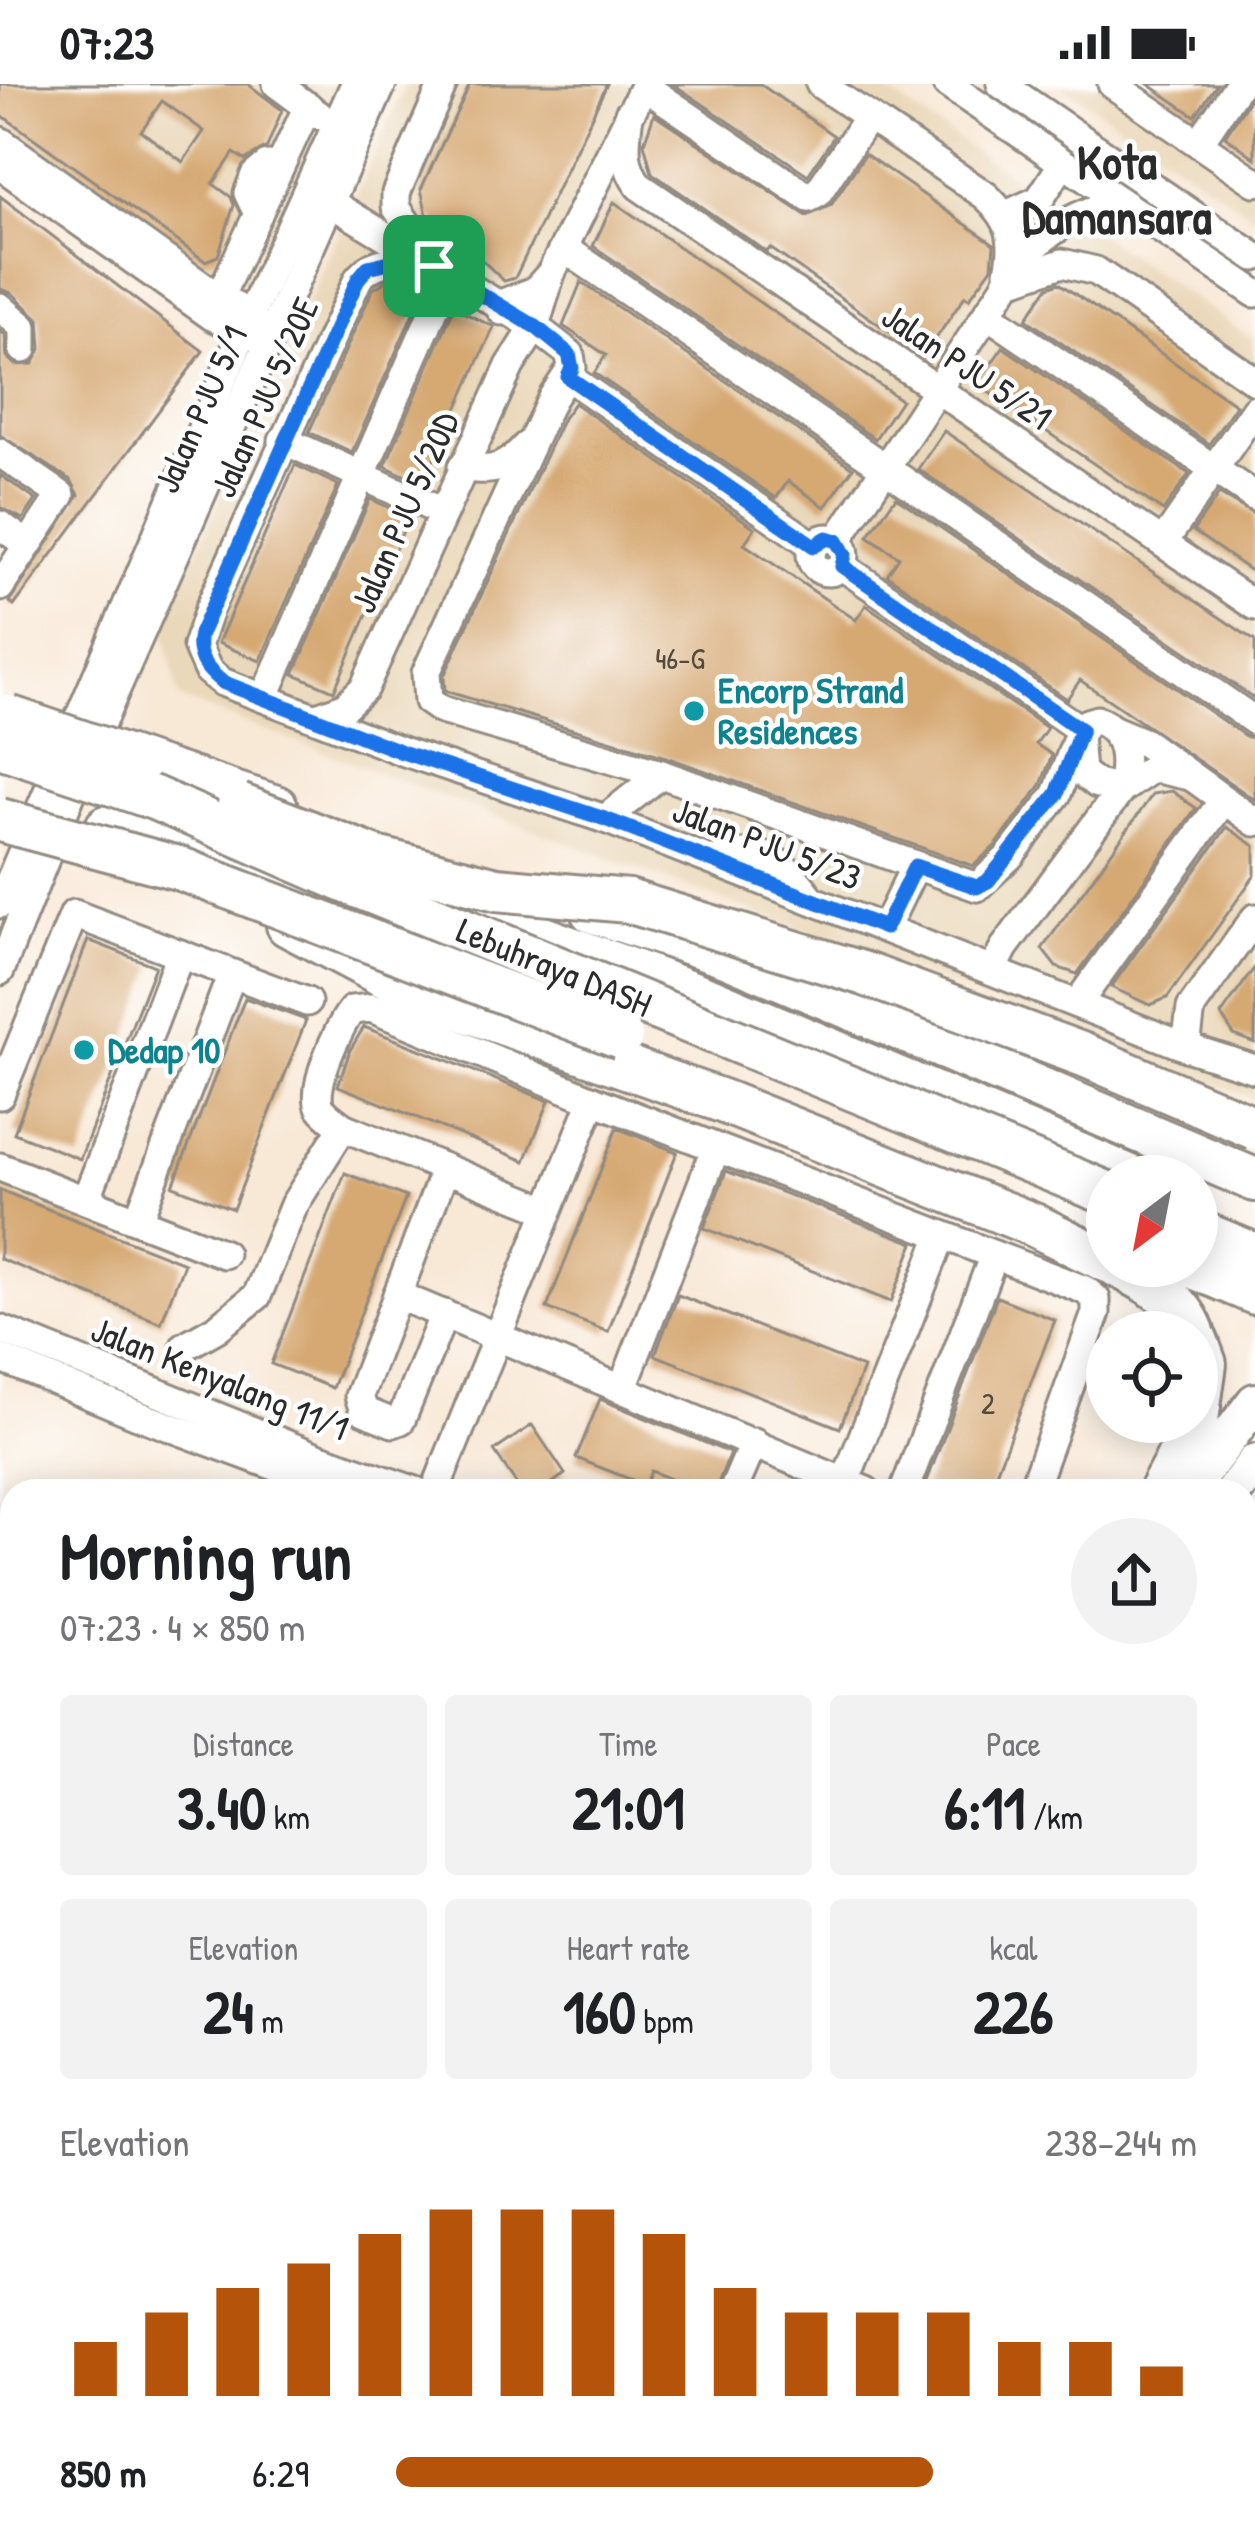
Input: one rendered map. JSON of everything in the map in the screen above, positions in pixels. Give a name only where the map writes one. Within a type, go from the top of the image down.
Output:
[{"type":"highway","points":[[2,735],[133,796],[423,894],[712,1000],[1086,1158]]},
{"type":"highway","points":[[0,791],[238,805],[376,858],[497,890],[628,901],[865,974],[1084,1055],[1255,1128]]},
{"type":"highway","points":[[133,796],[726,955],[1255,1180]]},
{"type":"highway","name":"Lebuhraya DASH","points":[[133,796],[1086,1184]]},
{"type":"highway","name":"Lebuhraya DASH","points":[[0,820],[178,868],[888,1137],[1086,1221]]},
{"type":"highway","points":[[178,868],[417,993],[742,1109],[1034,1225],[1086,1251]]},
{"type":"highway","points":[[1218,1214],[1255,1229]]},
{"type":"highway","points":[[1218,1240],[1255,1255]]},
{"type":"highway","points":[[1218,1277],[1255,1293]]},
{"type":"highway","points":[[1158,1287],[1180,1311]]},
{"type":"highway","points":[[1166,1479],[1185,1443]]},
{"type":"main road","points":[[1197,1479],[1255,1402]]},
{"type":"street","points":[[277,84],[346,134]]},
{"type":"street","points":[[441,271],[396,207],[396,193],[443,84]]},
{"type":"street","points":[[820,84],[986,196],[1006,215],[1014,240],[1007,282]]},
{"type":"street","points":[[947,84],[1255,293]]},
{"type":"street","points":[[1000,84],[1255,257]]},
{"type":"street","points":[[1112,84],[1255,182]]},
{"type":"street","points":[[1199,143],[1239,84]]},
{"type":"street","points":[[644,85],[809,198],[817,194],[868,117]]},
{"type":"street","name":"Jalan PJU 5/20D","points":[[364,688],[510,366],[536,327],[557,260],[644,85]]},
{"type":"street","name":"Jalan PJU 5/1","points":[[74,758],[255,330],[370,86]]},
{"type":"street","points":[[219,298],[308,106]]},
{"type":"street","points":[[629,112],[624,154],[628,172],[639,186]]},
{"type":"street","points":[[0,141],[219,298],[255,330]]},
{"type":"street","points":[[1006,215],[1039,200],[1064,163]]},
{"type":"street","points":[[0,165],[212,316],[255,330]]},
{"type":"street","points":[[586,206],[611,190],[639,186]]},
{"type":"street","name":"Jalan PJU 5/21","points":[[639,186],[1255,606]]},
{"type":"street","points":[[319,196],[536,327],[569,354],[572,368],[568,377],[552,398],[426,674],[428,701],[441,710],[661,774],[977,887],[988,881],[1057,794],[1078,735],[1097,720],[1145,743],[1255,822]]},
{"type":"street","points":[[824,562],[1007,282],[1049,230],[1079,213],[1119,200]]},
{"type":"street","points":[[498,305],[535,291],[557,260],[885,470],[1255,721]]},
{"type":"street","name":"Jalan PJU 5/20E","points":[[208,609],[358,279],[368,267],[394,261],[441,271]]},
{"type":"street","points":[[1007,282],[1045,266],[1079,265],[1255,381]]},
{"type":"street","points":[[264,698],[360,476],[441,271]]},
{"type":"street","points":[[498,305],[514,334],[510,366]]},
{"type":"street","points":[[0,308],[23,327],[23,349]]},
{"type":"street","points":[[987,314],[1255,497]]},
{"type":"street","points":[[568,377],[824,562],[1078,735],[1084,776],[1121,790]]},
{"type":"street","points":[[1163,543],[1255,409]]},
{"type":"street","points":[[462,467],[487,472],[508,466],[536,434]]},
{"type":"street","points":[[284,440],[442,512]]},
{"type":"street","points":[[0,453],[61,495],[0,586]]},
{"type":"street","points":[[462,467],[479,482],[497,523]]},
{"type":"street","points":[[0,525],[28,544]]},
{"type":"street","name":"Jalan PJU 5/23","points":[[208,609],[197,646],[200,658],[222,682],[402,752],[605,819],[1186,1047],[1255,1069]]},
{"type":"street","points":[[317,717],[344,707],[364,688],[375,724],[385,740],[402,752]]},
{"type":"street","points":[[1114,730],[1124,759],[1121,790]]},
{"type":"street","points":[[0,904],[74,758]]},
{"type":"street","points":[[0,971],[74,758]]},
{"type":"street","points":[[993,970],[1121,790],[1154,769],[1189,776]]},
{"type":"street","points":[[605,819],[661,774]]},
{"type":"street","points":[[1057,794],[1080,792],[1102,816]]},
{"type":"street","points":[[1076,1004],[1223,801]]},
{"type":"street","points":[[885,928],[915,866]]},
{"type":"street","points":[[988,881],[1040,899]]},
{"type":"street","points":[[0,1095],[74,914],[307,1002]]},
{"type":"street","points":[[1186,1047],[1191,1008],[1255,918]]},
{"type":"street","points":[[86,1200],[180,954]]},
{"type":"street","points":[[139,1220],[232,974]]},
{"type":"street","points":[[548,1210],[338,1135],[317,1094],[344,1018],[352,1010],[371,1008],[593,1100],[1085,1290],[1096,1300],[1096,1313],[1036,1479]]},
{"type":"street","points":[[440,1479],[593,1100]]},
{"type":"street","points":[[185,1346],[257,1296],[294,1204],[338,1135]]},
{"type":"street","points":[[622,1387],[716,1148]]},
{"type":"street","points":[[0,1167],[224,1253]]},
{"type":"street","points":[[443,1176],[358,1404],[364,1411],[394,1423],[401,1420],[444,1314]]},
{"type":"street","points":[[857,1479],[942,1235]]},
{"type":"street","points":[[909,1479],[994,1255]]},
{"type":"street","points":[[397,1295],[839,1479]]},
{"type":"street","name":"Jalan Kenyalang 11/1","points":[[0,1329],[381,1479]]},
{"type":"street","name":"Jalan Kenyalang 11/1","points":[[0,1358],[310,1479]]},
{"type":"street","points":[[745,1479],[754,1442]]},
{"type":"shaded area","points":[[0,84],[340,84],[233,301],[0,132]]},
{"type":"shaded area","points":[[406,84],[876,84],[1255,340],[1255,1099],[179,698],[163,624]]},
{"type":"shaded area","points":[[1060,84],[1255,84],[1255,217]]},
{"type":"building","points":[[0,84],[248,84],[282,110],[267,147],[245,160],[234,153],[213,184],[234,205],[218,256],[205,261],[0,114]],"holes":[[[162,101],[204,131],[183,162],[141,131]]]},
{"type":"building","points":[[470,84],[607,84],[515,278],[504,281],[427,215],[421,189]]},
{"type":"building","points":[[673,84],[760,84],[834,136],[808,175]]},
{"type":"building","points":[[1148,84],[1217,84],[1195,116]]},
{"type":"building","points":[[1255,91],[1255,158],[1225,136]]},
{"type":"building","points":[[654,114],[807,216],[831,205],[865,154],[994,244],[992,267],[969,299],[965,296],[924,356],[770,248],[767,252],[652,173],[644,143]]},
{"type":"building","points":[[0,196],[203,351],[14,606],[10,602],[79,495],[71,480],[0,435],[0,331],[5,335],[7,357],[15,365],[33,364],[41,349],[39,319],[12,293],[0,289]]},
{"type":"building","points":[[614,202],[901,400],[875,439],[593,246]]},
{"type":"building","points":[[388,280],[421,295],[352,452],[309,432],[373,289]]},
{"type":"building","points":[[581,282],[853,468],[825,507],[788,481],[776,498],[594,373],[606,355],[563,326]]},
{"type":"building","points":[[1059,283],[1236,405],[1209,444],[1026,319],[1048,287]]},
{"type":"building","points":[[454,308],[494,327],[423,484],[385,466]]},
{"type":"building","points":[[1003,347],[1189,474],[1163,511],[977,384]]},
{"type":"building","points":[[574,403],[755,528],[744,544],[856,620],[866,605],[1047,728],[1036,744],[1052,755],[1041,785],[997,844],[973,866],[666,757],[445,691],[444,676]]},
{"type":"building","points":[[944,431],[1255,641],[1255,699],[918,469]]},
{"type":"building","points":[[295,465],[338,485],[260,661],[218,643]]},
{"type":"building","points":[[0,475],[36,500],[23,519],[0,507]]},
{"type":"building","points":[[1219,494],[1255,515],[1255,574],[1193,531]]},
{"type":"building","points":[[896,497],[1255,739],[1255,800],[1080,680],[1067,699],[887,575],[899,557],[868,536]]},
{"type":"building","points":[[370,499],[409,517],[334,691],[294,674]]},
{"type":"building","points":[[1172,791],[1196,808],[1077,974],[1056,967],[1042,949],[1153,794]]},
{"type":"building","points":[[1227,827],[1255,846],[1255,875],[1167,998],[1150,1005],[1111,987]]},
{"type":"building","name":"Dedap 10","points":[[88,940],[155,966],[80,1159],[14,1133]]},
{"type":"building","points":[[1255,967],[1255,1043],[1234,1035],[1221,1015]]},
{"type":"building","points":[[245,998],[306,1020],[233,1209],[173,1186]]},
{"type":"building","points":[[364,1027],[549,1101],[525,1161],[338,1086]]},
{"type":"building","points":[[617,1128],[677,1152],[608,1332],[547,1308]]},
{"type":"building","points":[[726,1171],[914,1243],[891,1302],[704,1228]]},
{"type":"building","points":[[345,1173],[406,1197],[332,1388],[271,1364]]},
{"type":"building","points":[[0,1190],[184,1263],[161,1323],[0,1259]]},
{"type":"building","points":[[678,1295],[863,1368],[840,1428],[655,1355]]},
{"type":"building","points":[[997,1297],[1055,1320],[994,1479],[928,1479]]},
{"type":"building","points":[[600,1399],[730,1453],[720,1479],[671,1479],[651,1471],[648,1479],[630,1479],[576,1458]]},
{"type":"building","points":[[532,1425],[565,1474],[558,1479],[513,1479],[494,1451]]},
{"type":"place","name":"Encorp Strand Residences","points":[[694,711]]},
{"type":"place","name":"Dedap 10","points":[[84,1050]]},
{"type":"district","name":"Kota Damansara","points":[[1117,190]]},
{"type":"route","points":[[381,262],[434,266],[536,327],[569,354],[572,368],[568,377],[814,546],[827,538],[842,544],[842,566],[1081,730],[1057,794],[983,886],[915,866],[885,928],[605,819],[402,752],[222,682],[208,671],[197,646],[208,609],[358,279],[368,267],[381,262]]}]
